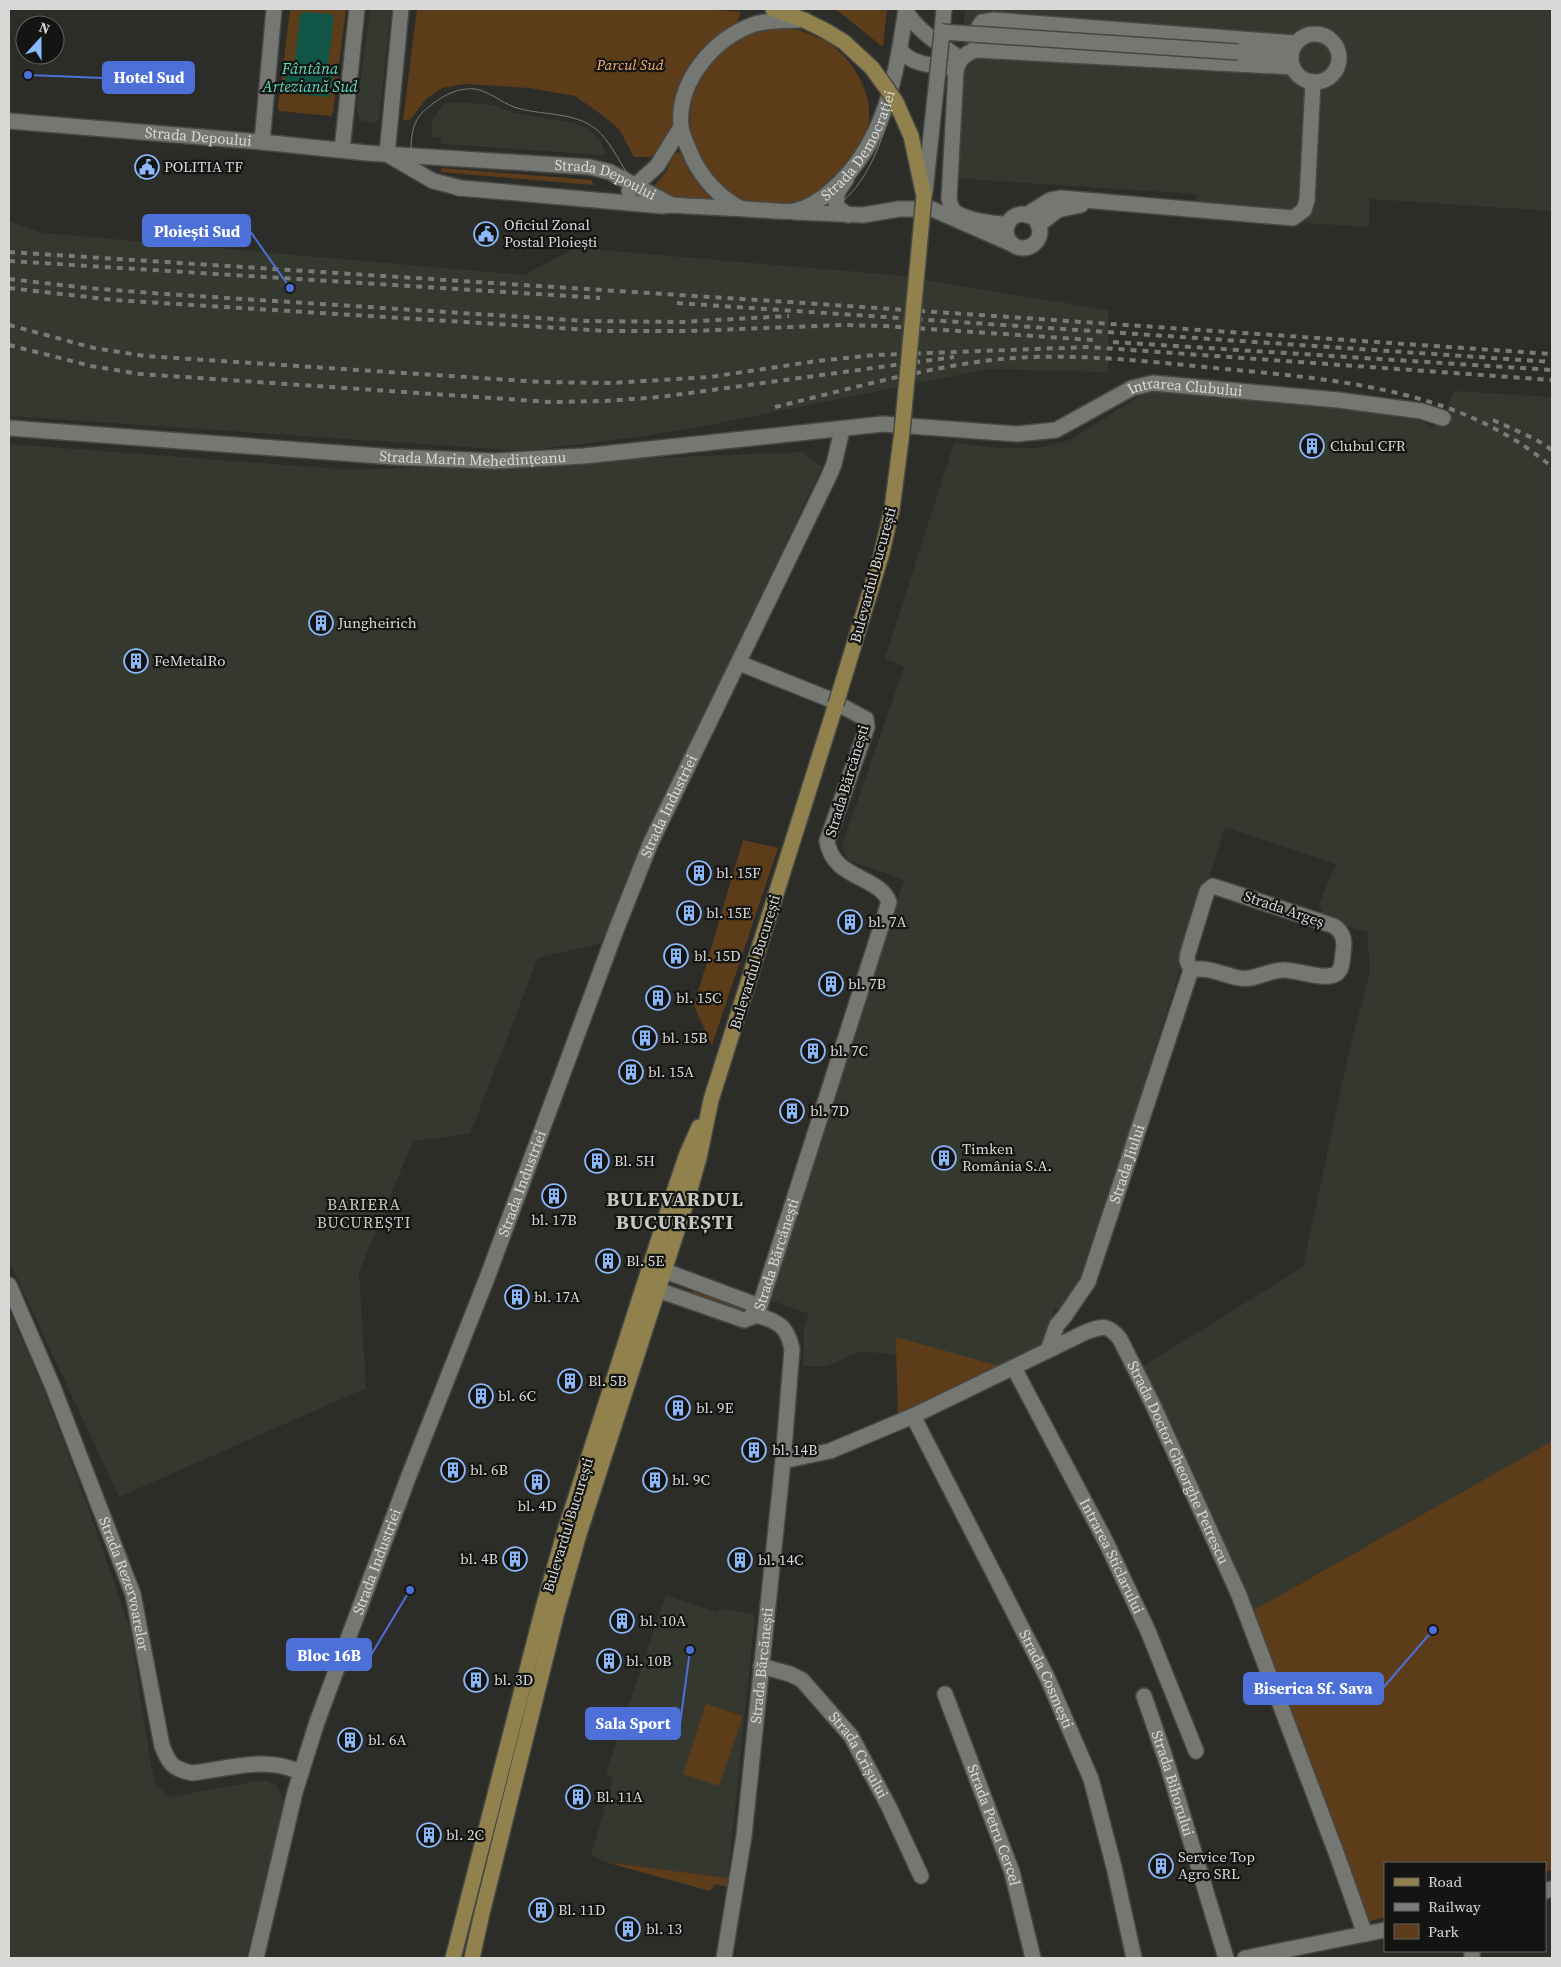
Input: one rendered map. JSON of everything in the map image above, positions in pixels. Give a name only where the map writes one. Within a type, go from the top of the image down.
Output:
[{"type":"main road","name":"Bulevardul București","points":[[472,1958],[557,1612],[579,1534],[665,1271],[699,1158],[711,1100],[836,704],[887,533],[896,487],[924,196],[911,136],[896,102],[872,68],[844,42],[804,20],[773,9]]},
{"type":"main road","name":"Bulevardul București","points":[[453,1958],[528,1665],[564,1534],[672,1198],[687,1154],[711,1100]]},
{"type":"street","points":[[262,142],[274,9]]},
{"type":"street","points":[[342,150],[357,9]]},
{"type":"street","points":[[387,154],[401,9]]},
{"type":"street","points":[[924,196],[944,9]]},
{"type":"street","points":[[906,10],[912,22],[958,64]]},
{"type":"street","name":"Strada Democrației","points":[[741,209],[793,212],[812,205],[821,199],[845,177],[873,137],[887,105],[897,70],[906,10]]},
{"type":"street","points":[[616,201],[636,186],[657,166],[672,144],[681,127],[688,88],[699,66],[715,48],[745,28],[768,21],[804,20]]},
{"type":"street","points":[[976,50],[978,28],[982,22],[988,20],[1009,20],[1038,22],[1293,55]]},
{"type":"street","points":[[1009,20],[1018,29],[1019,35]]},
{"type":"street","points":[[1011,52],[1015,49],[1019,35],[1024,28],[1038,22]]},
{"type":"street","points":[[942,32],[1293,55]]},
{"type":"street","points":[[1316,34],[1330,39],[1336,47],[1339,57],[1335,72],[1328,79],[1313,82],[1298,76],[1293,55],[1306,36],[1316,34]]},
{"type":"street","points":[[900,50],[905,56],[916,62]]},
{"type":"street","points":[[1008,224],[994,224],[960,214],[952,208],[949,199],[958,64],[967,53],[976,50],[1293,55]]},
{"type":"street","points":[[897,70],[903,65],[916,62],[958,64]]},
{"type":"street","points":[[1012,244],[1006,236],[1008,224],[1015,217],[1026,215],[1055,199],[1294,218],[1304,210],[1307,200],[1313,82]]},
{"type":"street","name":"Strada Depoului","points":[[9,121],[387,154],[590,167],[610,172],[672,205]]},
{"type":"street","points":[[681,127],[692,156],[706,180],[726,199],[741,209]]},
{"type":"street","name":"Strada Depoului","points":[[387,154],[433,181],[460,188],[662,206],[741,209]]},
{"type":"street","points":[[848,215],[837,207],[836,195],[839,188],[858,164],[858,160]]},
{"type":"street","points":[[935,210],[943,206],[949,199]]},
{"type":"street","points":[[1038,225],[1064,208],[1097,202]]},
{"type":"street","points":[[793,212],[863,215],[899,209],[920,208],[935,210],[1024,248],[1034,244],[1039,237],[1038,225],[1033,218],[1026,215]]},
{"type":"street","name":"Intrarea Clubului","points":[[937,428],[1017,434],[1056,430],[1132,388],[1153,383],[1338,400],[1421,411],[1443,418]]},
{"type":"street","name":"Strada Marin Mehedințeanu","points":[[9,428],[384,456],[495,461],[584,456],[842,430],[883,424],[937,428]]},
{"type":"street","name":"Strada Industriei","points":[[256,1958],[301,1774],[317,1722],[631,891],[654,836],[829,476],[834,464],[842,430]]},
{"type":"street","name":"Strada Bărcănești","points":[[724,1958],[744,1836],[783,1461],[792,1349],[789,1336],[784,1328],[774,1320],[757,1315],[889,902],[886,894],[845,870],[828,849],[827,840],[867,727],[866,719],[829,699],[739,663]]},
{"type":"street","name":"Strada Argeș","points":[[1213,886],[1334,926],[1340,930],[1344,938],[1342,966],[1339,971],[1330,976],[1283,970],[1245,979],[1209,970],[1191,970],[1187,960],[1188,953],[1207,891],[1213,886]]},
{"type":"street","name":"Strada Jiului","points":[[1048,1350],[1057,1325],[1088,1282],[1191,970]]},
{"type":"street","points":[[658,1290],[744,1320],[757,1315],[751,1303],[665,1271]]},
{"type":"street","name":"Strada Rezervoarelor","points":[[9,1285],[54,1387],[133,1594],[162,1746],[166,1756],[172,1766],[181,1771],[192,1773],[263,1763],[290,1767],[301,1774]]},
{"type":"street","name":"Strada Doctor Gheorghe Petrescu","points":[[783,1461],[830,1451],[913,1416],[1048,1350],[1099,1328],[1107,1328],[1114,1332],[1120,1340],[1153,1405],[1239,1595],[1365,1934]]},
{"type":"street","name":"Intrarea Sticlarului","points":[[1014,1368],[1110,1551],[1148,1631],[1196,1751]]},
{"type":"street","name":"Strada Cosmești","points":[[913,1416],[1047,1677],[1089,1772],[1114,1867],[1134,1958]]},
{"type":"street","name":"Strada Crișului","points":[[761,1666],[802,1680],[851,1736],[889,1806],[921,1876]]},
{"type":"street","name":"Strada Petru Cercel","points":[[945,1694],[1012,1872],[1032,1958]]},
{"type":"street","name":"Strada Bihorului","points":[[1144,1696],[1167,1763],[1226,1958]]},
{"type":"street","points":[[1245,1958],[1299,1953],[1384,1930]]},
{"type":"shaded area","points":[[370,9],[391,9],[379,120],[374,124],[361,121],[358,116],[357,105]]},
{"type":"shaded area","points":[[965,9],[1552,9],[1552,211],[1370,199],[1369,227],[1195,216],[1196,194],[953,178]]},
{"type":"shaded area","points":[[445,103],[493,105],[515,113],[575,123],[589,129],[601,141],[606,155],[441,144],[441,138],[431,137],[433,118]]},
{"type":"shaded area","points":[[9,221],[44,233],[524,275],[575,248],[896,275],[1108,310],[1108,372],[988,369],[694,428],[631,438],[523,451],[9,416]]},
{"type":"shaded area","points":[[1147,391],[1392,409],[1434,427],[1438,419],[1442,421],[1454,391],[1552,397],[1552,1441],[1254,1610],[1143,1366],[1303,1267],[1348,1056],[1370,971],[1367,932],[1325,920],[1319,904],[1336,864],[1225,827],[1081,1284],[1066,1310],[1055,1307],[1041,1348],[996,1371],[898,1413],[896,1355],[861,1351],[827,1366],[803,1366],[804,1327],[809,1314],[770,1300],[904,880],[848,860],[842,846],[904,667],[885,658],[954,443],[1001,448],[1038,448],[1070,440]]},
{"type":"shaded area","points":[[9,444],[352,470],[803,452],[822,467],[734,652],[601,943],[538,958],[470,1134],[413,1141],[359,1272],[366,1388],[119,1497],[9,1261]]},
{"type":"shaded area","points":[[9,1310],[44,1391],[96,1529],[131,1633],[150,1761],[156,1786],[171,1797],[263,1780],[276,1785],[285,1801],[246,1958],[9,1958]]},
{"type":"shaded area","points":[[666,1595],[717,1612],[721,1608],[755,1615],[728,1878],[605,1862],[591,1855],[613,1780],[606,1772]]},
{"type":"green space","points":[[290,9],[346,9],[331,116],[279,111]]},
{"type":"green space","name":"Parcul Sud","points":[[417,9],[701,9],[741,12],[737,23],[715,39],[677,113],[664,148],[650,157],[634,157],[619,129],[575,96],[529,88],[466,84],[442,88],[426,99],[410,120],[403,120]]},
{"type":"green space","points":[[833,9],[887,9],[883,47],[838,11]]},
{"type":"green space","name":"Parcul Sud","points":[[771,28],[802,31],[823,40],[835,48],[844,56],[858,75],[869,109],[868,127],[863,140],[829,185],[813,200],[787,206],[763,205],[752,202],[741,198],[720,185],[701,163],[694,146],[691,129],[693,95],[699,78],[708,63],[720,50],[731,42]]},
{"type":"green space","points":[[678,152],[684,155],[690,173],[710,194],[711,198],[708,200],[656,194],[652,188],[666,172],[674,154]]},
{"type":"green space","points":[[441,168],[592,180],[593,185],[441,172]]},
{"type":"green space","points":[[743,840],[778,848],[712,1045],[694,1006]]},
{"type":"green space","points":[[693,1291],[746,1309],[746,1312],[693,1295]]},
{"type":"green space","points":[[896,1337],[1003,1367],[898,1413]]},
{"type":"green space","points":[[1552,1441],[1552,1870],[1546,1872],[1546,1862],[1384,1862],[1384,1917],[1368,1922],[1254,1610]]},
{"type":"green space","points":[[706,1704],[743,1716],[719,1786],[683,1774]]},
{"type":"green space","points":[[605,1862],[728,1878],[727,1887],[715,1884],[710,1891]]},
{"type":"water","name":"Fântâna Arteziană Sud","points":[[303,12],[331,14],[334,18],[327,70],[334,74],[329,97],[286,93],[284,90],[286,70],[294,67],[300,16]]},
{"type":"tram line","points":[[903,9],[889,89],[870,150],[856,175],[840,195],[820,206],[800,209],[731,206],[680,200],[645,190],[635,185],[605,139],[587,123],[577,119],[514,107],[475,89],[453,92],[434,103],[418,117],[411,142],[415,167],[427,180],[456,195],[791,215],[823,212],[833,208],[851,193],[867,171],[879,146],[896,89],[910,9]]},
{"type":"railway","points":[[9,252],[789,302],[1552,354]]},
{"type":"railway","points":[[9,261],[600,298]]},
{"type":"railway","points":[[9,279],[87,288],[166,294],[586,321],[681,322],[789,316]]},
{"type":"railway","points":[[9,288],[114,300],[607,331],[689,331],[842,325],[884,326],[1093,340]]},
{"type":"railway","points":[[677,303],[1552,362]]},
{"type":"railway","points":[[9,325],[94,348],[145,356],[541,382],[611,383],[710,377],[817,361],[875,355],[1089,347],[1552,380]]},
{"type":"railway","points":[[1113,342],[1552,370]]},
{"type":"railway","points":[[9,345],[91,366],[140,374],[550,402],[660,397],[954,357]]},
{"type":"railway","points":[[775,407],[910,374],[992,360],[1072,357],[1178,364],[1342,382],[1431,402],[1474,418],[1514,440],[1552,467]]},
{"type":"railway","points":[[1493,420],[1535,439],[1552,450]]},
{"type":"place","name":"Hotel Sud","points":[[28,75]]},
{"type":"place","name":"POLITIA TF","points":[[147,167]]},
{"type":"place","name":"Oficiul Zonal Postal Ploiești","points":[[486,234]]},
{"type":"place","name":"Ploiești Sud","points":[[290,288]]},
{"type":"place","name":"Clubul CFR","points":[[1312,446]]},
{"type":"place","name":"Jungheirich","points":[[321,623]]},
{"type":"place","name":"FeMetalRo","points":[[136,661]]},
{"type":"place","name":"bl. 15F","points":[[699,873]]},
{"type":"place","name":"bl. 15E","points":[[689,913]]},
{"type":"place","name":"bl. 7A","points":[[850,922]]},
{"type":"place","name":"bl. 15D","points":[[676,956]]},
{"type":"place","name":"bl. 7B","points":[[831,984]]},
{"type":"place","name":"bl. 15C","points":[[658,998]]},
{"type":"place","name":"bl. 15B","points":[[645,1038]]},
{"type":"place","name":"bl. 7C","points":[[813,1051]]},
{"type":"place","name":"bl. 15A","points":[[631,1072]]},
{"type":"place","name":"bl. 7D","points":[[792,1111]]},
{"type":"place","name":"Timken România S.A.","points":[[944,1158]]},
{"type":"place","name":"Bl. 5H","points":[[597,1161]]},
{"type":"place","name":"bl. 17B","points":[[554,1196]]},
{"type":"place","name":"Bl. 5E","points":[[608,1261]]},
{"type":"place","name":"bl. 17A","points":[[517,1297]]},
{"type":"place","name":"Bl. 5B","points":[[570,1381]]},
{"type":"place","name":"bl. 6C","points":[[481,1396]]},
{"type":"place","name":"bl. 9E","points":[[678,1408]]},
{"type":"place","name":"bl. 14B","points":[[754,1450]]},
{"type":"place","name":"bl. 6B","points":[[453,1470]]},
{"type":"place","name":"bl. 9C","points":[[655,1480]]},
{"type":"place","name":"bl. 4D","points":[[537,1482]]},
{"type":"place","name":"bl. 4B","points":[[515,1559]]},
{"type":"place","name":"bl. 14C","points":[[740,1560]]},
{"type":"place","name":"Bloc 16B","points":[[410,1590]]},
{"type":"place","name":"bl. 10A","points":[[622,1621]]},
{"type":"place","name":"Biserica Sf. Sava","points":[[1433,1630]]},
{"type":"place","name":"Sala Sport","points":[[690,1650]]},
{"type":"place","name":"bl. 10B","points":[[609,1661]]},
{"type":"place","name":"bl. 3D","points":[[476,1680]]},
{"type":"place","name":"bl. 6A","points":[[350,1740]]},
{"type":"place","name":"Bl. 11A","points":[[578,1797]]},
{"type":"place","name":"bl. 2C","points":[[429,1835]]},
{"type":"place","name":"Service Top Agro SRL","points":[[1161,1866]]},
{"type":"place","name":"Bl. 11D","points":[[541,1910]]},
{"type":"place","name":"bl. 13","points":[[628,1929]]},
{"type":"district","name":"BULEVARDUL BUCUREȘTI","points":[[675,1210]]},
{"type":"district","name":"BARIERA BUCUREȘTI","points":[[364,1213]]}]
